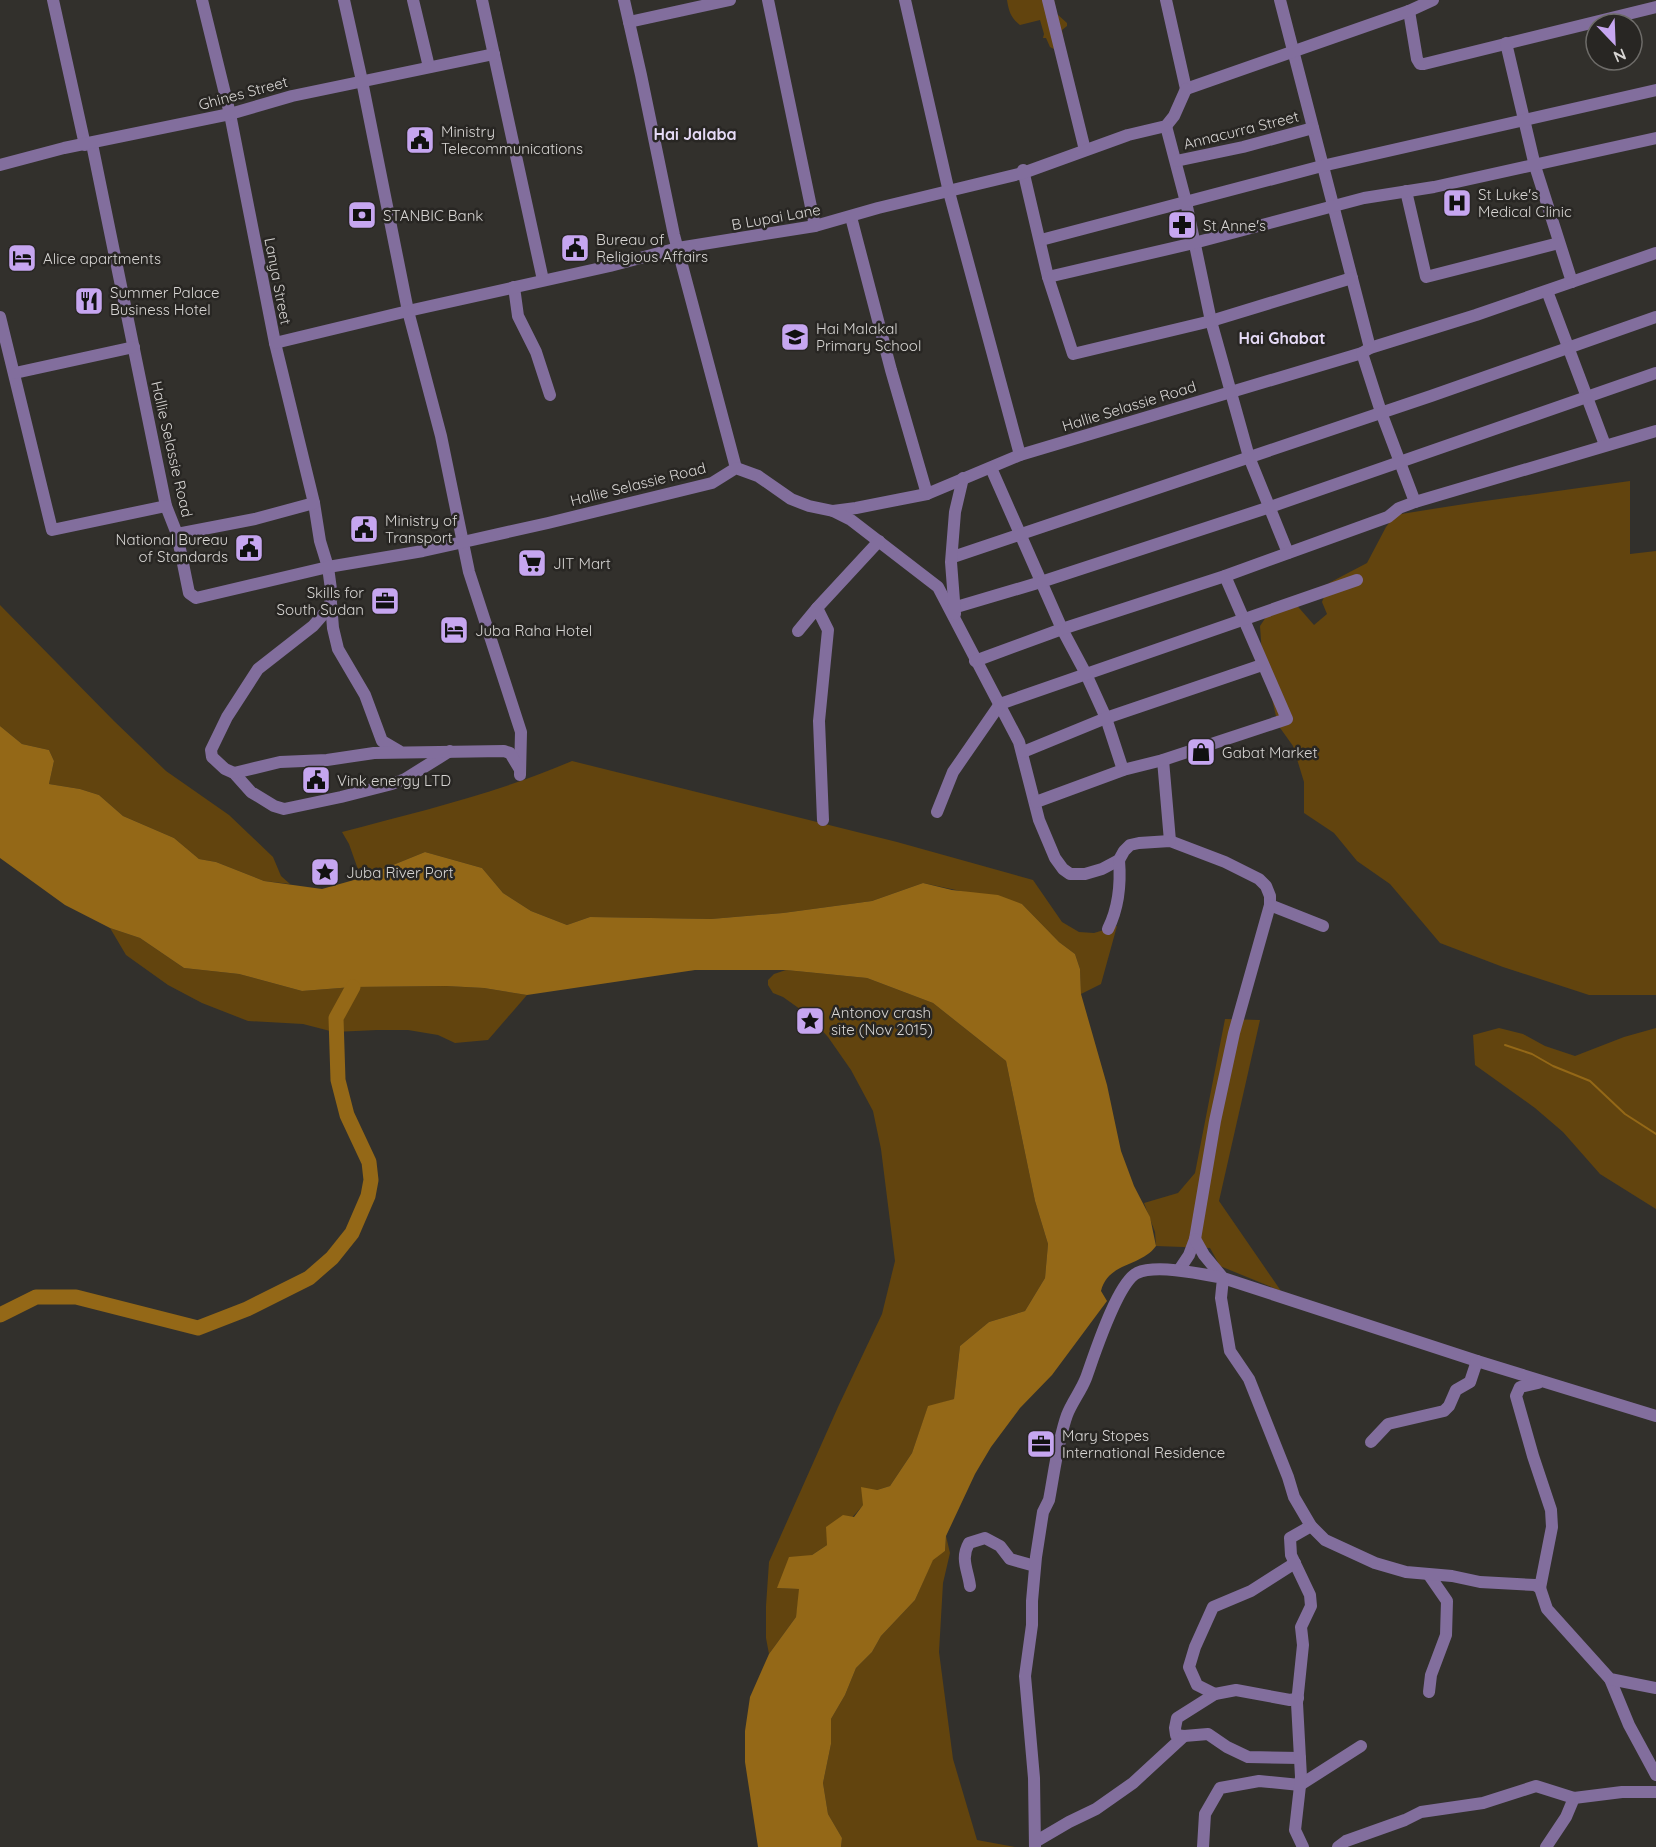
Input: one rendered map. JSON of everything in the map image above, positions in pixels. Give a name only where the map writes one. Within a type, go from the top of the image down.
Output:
[{"type":"street","name":"Hallie Selassie Road","points":[[53,0],[89,144],[166,506],[177,534],[189,593],[196,598],[328,567],[464,542],[711,483],[736,468],[758,476],[790,499],[809,507],[833,511],[927,494],[1020,456],[1366,350],[1656,253]]},
{"type":"street","name":"Lanya Street","points":[[202,0],[230,114],[275,343],[328,567],[333,628],[338,649],[364,695],[379,728],[382,741],[402,752]]},
{"type":"street","points":[[234,773],[280,762],[327,760],[374,753],[504,751],[510,753],[518,766],[520,775],[521,732],[469,572],[441,436],[408,311],[344,0]]},
{"type":"street","points":[[413,0],[429,67]]},
{"type":"street","points":[[482,0],[543,280]]},
{"type":"street","points":[[624,0],[678,248],[736,468]]},
{"type":"street","points":[[628,22],[729,0]]},
{"type":"street","points":[[768,0],[815,226]]},
{"type":"street","points":[[905,0],[949,192],[1020,456]]},
{"type":"street","points":[[1047,0],[1085,150]]},
{"type":"street","points":[[1166,0],[1185,89],[1174,116],[1166,126],[1176,161],[1211,321],[1249,457],[1288,553]]},
{"type":"street","points":[[1280,0],[1352,278],[1381,412],[1415,502]]},
{"type":"street","points":[[1185,89],[1408,11],[1433,0]]},
{"type":"street","points":[[1408,11],[1420,64],[1656,7]]},
{"type":"street","points":[[1506,43],[1535,166],[1572,282]]},
{"type":"street","name":"Ghines Street","points":[[0,165],[230,114],[292,96],[495,54]]},
{"type":"street","points":[[1041,240],[1322,166],[1656,90]]},
{"type":"street","name":"B Lupai Lane","points":[[275,343],[678,248],[815,226],[1023,173],[1128,135],[1166,126]]},
{"type":"street","name":"Annacurra Street","points":[[1176,161],[1243,147],[1312,128]]},
{"type":"street","points":[[1048,278],[1194,243],[1364,198],[1434,188],[1656,138]]},
{"type":"street","points":[[1023,173],[1023,170],[1048,278],[1073,354],[1211,321],[1352,278]]},
{"type":"street","points":[[1406,191],[1426,277],[1559,243]]},
{"type":"street","points":[[851,217],[891,370],[927,494]]},
{"type":"street","points":[[514,287],[518,316],[536,352],[550,395]]},
{"type":"street","points":[[1547,291],[1605,445]]},
{"type":"street","points":[[0,317],[52,530],[166,506]]},
{"type":"street","points":[[953,557],[1656,317]]},
{"type":"street","points":[[15,373],[134,347]]},
{"type":"street","points":[[953,609],[1270,507],[1656,373]]},
{"type":"street","points":[[975,660],[1225,576],[1388,518],[1399,508],[1415,502],[1656,430]]},
{"type":"street","points":[[991,468],[1062,629],[1106,718],[1123,770]]},
{"type":"street","points":[[963,478],[955,512],[951,562],[953,609],[963,638]]},
{"type":"street","points":[[177,534],[255,519],[314,503]]},
{"type":"street","points":[[833,511],[851,520],[938,587],[1023,752],[1039,820],[1055,858],[1063,868],[1070,874],[1085,874],[1102,869],[1119,860]]},
{"type":"street","points":[[798,631],[879,541]]},
{"type":"street","points":[[1036,802],[1123,770],[1162,760],[1287,719],[1225,576]]},
{"type":"street","points":[[937,812],[953,772],[1000,704],[1357,580]]},
{"type":"street","points":[[331,602],[313,626],[258,669],[238,697],[211,750],[215,760],[234,773],[251,792],[274,806],[284,809],[392,784],[405,779],[450,751]]},
{"type":"street","points":[[817,608],[828,630],[819,721],[823,820]]},
{"type":"street","points":[[1023,752],[1106,718],[1262,665]]},
{"type":"street","points":[[1162,760],[1170,841]]},
{"type":"street","points":[[1108,929],[1114,916],[1119,892],[1119,860],[1130,845],[1139,843],[1170,841],[1225,862],[1259,879],[1266,886],[1270,896],[1270,905],[1234,1033],[1215,1121],[1195,1239],[1189,1255],[1179,1270]]},
{"type":"street","points":[[1270,905],[1323,926]]},
{"type":"street","points":[[1195,1239],[1209,1263],[1223,1278],[1221,1298],[1230,1351],[1235,1362],[1249,1378],[1294,1497],[1311,1526],[1325,1540],[1375,1563],[1406,1572],[1452,1576],[1480,1582],[1530,1584],[1540,1588]]},
{"type":"street","points":[[1035,1845],[1034,1778],[1025,1676],[1032,1625],[1035,1566],[1043,1512],[1049,1500],[1067,1416],[1085,1380],[1091,1359],[1116,1303],[1127,1282],[1135,1275],[1146,1271],[1179,1270],[1223,1278],[1477,1361],[1656,1416]]},
{"type":"street","points":[[1371,1442],[1388,1424],[1444,1411],[1449,1406],[1456,1390],[1470,1382],[1477,1361]]},
{"type":"street","points":[[1542,1381],[1520,1386],[1516,1396],[1551,1510],[1552,1527],[1540,1588],[1547,1609],[1610,1679],[1629,1725],[1656,1775]]},
{"type":"street","points":[[1303,1847],[1295,1830],[1301,1777],[1297,1719],[1303,1645],[1301,1627],[1311,1606],[1310,1595],[1292,1555],[1290,1538],[1311,1526]]},
{"type":"street","points":[[970,1586],[964,1566],[964,1551],[969,1543],[985,1539],[1000,1546],[1010,1559],[1035,1566]]},
{"type":"street","points":[[1215,1694],[1197,1685],[1189,1667],[1195,1647],[1213,1607],[1251,1591],[1295,1563]]},
{"type":"street","points":[[1429,1575],[1447,1601],[1446,1635],[1431,1675],[1429,1692]]},
{"type":"street","points":[[1610,1679],[1656,1688]]},
{"type":"street","points":[[1298,1698],[1290,1700],[1236,1690],[1215,1694],[1177,1718],[1175,1728],[1176,1735],[1208,1734],[1248,1757],[1300,1758]]},
{"type":"street","points":[[1035,1845],[1069,1822],[1096,1809],[1124,1789],[1184,1736]]},
{"type":"street","points":[[1203,1847],[1205,1814],[1221,1788],[1259,1781],[1300,1785],[1361,1746]]},
{"type":"street","points":[[1338,1847],[1346,1841],[1421,1812],[1483,1803],[1536,1786],[1574,1798],[1622,1792],[1656,1792]]},
{"type":"street","points":[[1546,1847],[1566,1817],[1574,1798]]},
{"type":"shaded area","points":[[1007,0],[1054,0],[1057,14],[1067,23],[1062,30],[1064,43],[1058,51],[1050,47],[1046,38],[1043,38],[1040,20],[1020,25],[1014,20]]},
{"type":"shaded area","points":[[1630,481],[1630,554],[1656,551],[1656,995],[1589,995],[1503,967],[1440,943],[1390,884],[1357,861],[1334,833],[1304,813],[1304,782],[1293,746],[1278,725],[1262,655],[1260,626],[1272,608],[1293,601],[1314,625],[1327,614],[1322,602],[1329,583],[1367,563],[1395,515]]},
{"type":"shaded area","points":[[0,605],[166,771],[229,815],[273,857],[281,876],[290,884],[264,881],[216,862],[199,859],[174,838],[123,816],[99,795],[49,784],[54,761],[49,750],[22,744],[0,726]]},
{"type":"shaded area","points":[[0,726],[22,744],[49,750],[54,761],[49,784],[99,795],[123,816],[174,838],[199,859],[216,862],[264,881],[322,889],[361,878],[425,852],[482,868],[503,893],[531,911],[567,925],[590,917],[711,919],[783,913],[872,901],[923,883],[952,890],[998,895],[1022,904],[1059,942],[1075,954],[1080,969],[1081,994],[1107,1085],[1121,1151],[1134,1186],[1150,1217],[1156,1246],[1150,1253],[1110,1275],[1105,1282],[1101,1291],[1107,1301],[1052,1375],[1020,1408],[991,1447],[975,1474],[946,1536],[945,1551],[933,1560],[915,1600],[881,1636],[872,1652],[856,1668],[845,1695],[831,1719],[831,1744],[823,1783],[828,1814],[842,1838],[841,1847],[758,1847],[745,1762],[745,1731],[750,1697],[769,1654],[796,1617],[799,1589],[777,1588],[789,1557],[812,1555],[827,1545],[826,1527],[843,1515],[854,1517],[863,1505],[861,1487],[877,1490],[890,1486],[912,1453],[928,1406],[954,1399],[960,1346],[989,1322],[1025,1311],[1045,1278],[1048,1244],[1035,1201],[1006,1061],[933,1003],[867,978],[786,970],[695,970],[527,995],[484,988],[446,986],[353,987],[302,991],[239,974],[184,968],[140,938],[110,928],[65,905],[0,858]]},
{"type":"shaded area","points":[[572,761],[897,842],[1033,880],[1062,922],[1079,932],[1094,933],[1117,926],[1101,984],[1081,994],[1080,969],[1075,954],[1059,942],[1022,904],[923,883],[872,901],[783,913],[711,919],[590,917],[567,925],[531,911],[503,893],[482,868],[425,852],[361,878],[349,844],[342,832],[488,792]]},
{"type":"shaded area","points":[[110,928],[140,938],[184,968],[239,974],[302,991],[353,987],[446,986],[484,988],[527,995],[488,1040],[455,1043],[438,1035],[408,1030],[334,1032],[303,1024],[248,1021],[202,1003],[168,985],[126,955]]},
{"type":"shaded area","points":[[786,970],[867,978],[933,1003],[1006,1061],[1035,1201],[1048,1244],[1045,1278],[1025,1311],[989,1322],[960,1346],[954,1399],[928,1407],[912,1453],[890,1486],[877,1490],[827,1545],[812,1555],[778,1588],[800,1589],[796,1617],[769,1654],[766,1638],[766,1606],[769,1562],[882,1314],[895,1261],[881,1149],[873,1111],[851,1070],[828,1037],[807,1014],[783,997],[773,993],[768,985],[768,980],[774,974]]},
{"type":"shaded area","points":[[1225,1019],[1260,1020],[1219,1201],[1281,1291],[1220,1266],[1210,1248],[1156,1246],[1155,1232],[1144,1203],[1178,1193],[1195,1173]]},
{"type":"shaded area","points":[[1499,1028],[1523,1034],[1545,1046],[1575,1056],[1624,1037],[1656,1028],[1656,1209],[1600,1174],[1563,1132],[1535,1108],[1475,1065],[1473,1035]]},
{"type":"shaded area","points":[[946,1536],[950,1553],[943,1583],[939,1652],[953,1759],[977,1840],[1015,1847],[841,1847],[842,1838],[828,1814],[823,1783],[831,1744],[831,1719],[845,1695],[856,1668],[872,1652],[881,1636],[915,1600],[933,1559],[945,1551]]},
{"type":"waterway","points":[[0,1315],[36,1297],[76,1297],[198,1328],[247,1309],[309,1278],[332,1258],[352,1233],[368,1196],[371,1180],[369,1162],[347,1115],[338,1080],[336,1018],[353,987]]},
{"type":"waterway","points":[[1505,1045],[1532,1054],[1553,1066],[1590,1081],[1625,1114],[1656,1134]]},
{"type":"place","name":"Ministry Telecommunications","points":[[420,140]]},
{"type":"place","name":"St Luke's Medical Clinic","points":[[1457,203]]},
{"type":"place","name":"STANBIC Bank","points":[[362,215]]},
{"type":"place","name":"St Anne's","points":[[1182,225]]},
{"type":"place","name":"Bureau of Religious Affairs","points":[[575,248]]},
{"type":"place","name":"Alice apartments","points":[[22,258]]},
{"type":"place","name":"Summer Palace Business Hotel","points":[[89,301]]},
{"type":"place","name":"Hai Malakal Primary School","points":[[795,337]]},
{"type":"place","name":"Ministry of Transport","points":[[364,529]]},
{"type":"place","name":"National Bureau of Standards","points":[[249,548]]},
{"type":"place","name":"JIT Mart","points":[[532,563]]},
{"type":"place","name":"Skills for South Sudan","points":[[385,601]]},
{"type":"place","name":"Juba Raha Hotel","points":[[454,630]]},
{"type":"place","name":"Gabat Market","points":[[1201,752]]},
{"type":"place","name":"Vink energy LTD","points":[[316,780]]},
{"type":"place","name":"Juba River Port","points":[[325,872]]},
{"type":"place","name":"Antonov crash site (Nov 2015)","points":[[810,1021]]},
{"type":"place","name":"Mary Stopes International Residence","points":[[1041,1444]]},
{"type":"district","name":"Hai Jalaba","points":[[695,134]]},
{"type":"district","name":"Hai Ghabat","points":[[1282,338]]}]
